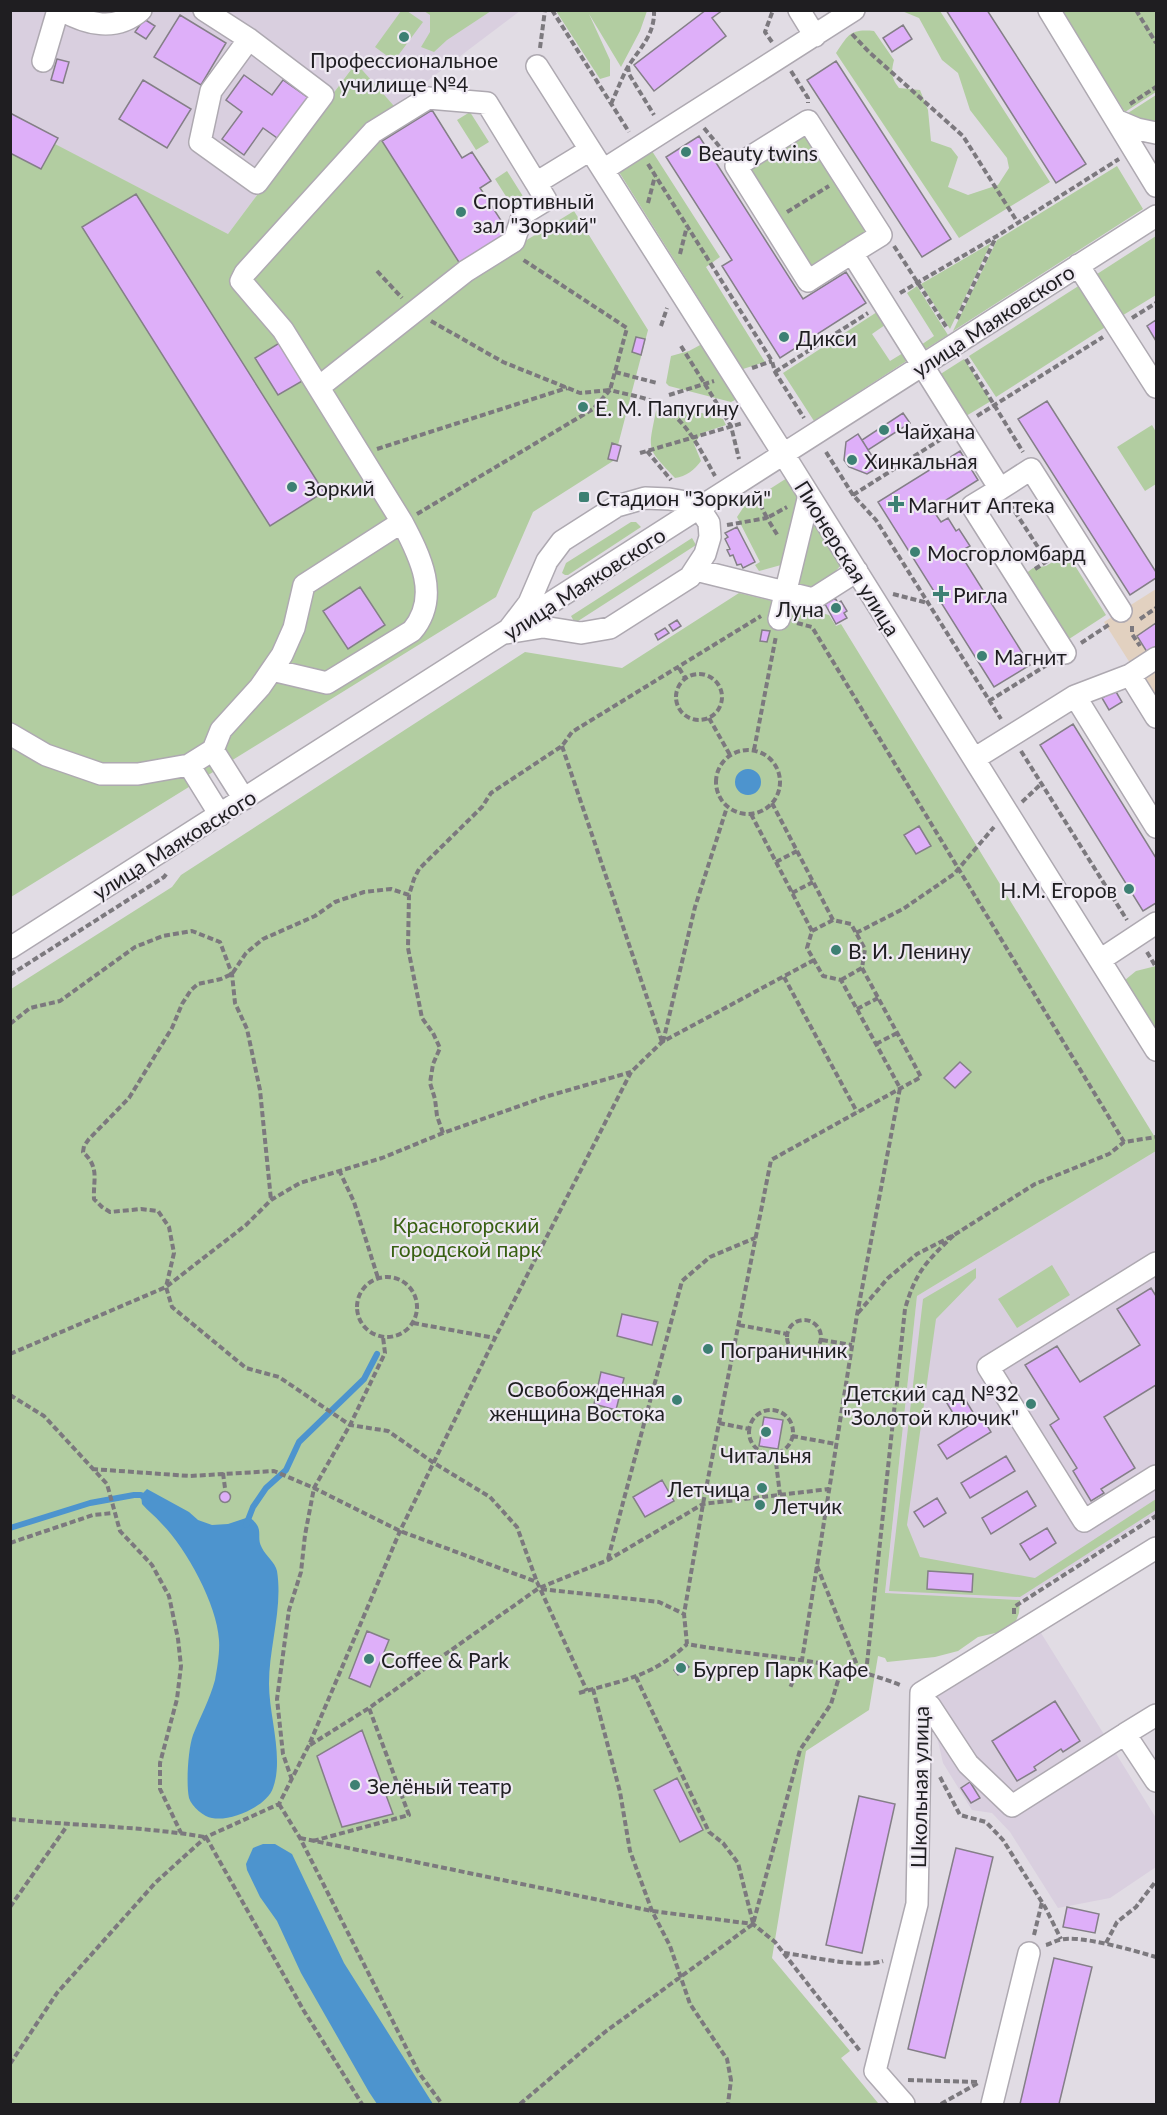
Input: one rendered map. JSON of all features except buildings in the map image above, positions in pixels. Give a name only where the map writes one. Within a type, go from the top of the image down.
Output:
[{"type":"street","points":[[43,61],[60,10],[90,24],[105,25],[120,23],[141,10]]},
{"type":"street","points":[[204,10],[249,39],[323,95],[257,183],[200,142],[212,91],[249,39]]},
{"type":"street","points":[[798,10],[815,36]]},
{"type":"street","points":[[1049,10],[1121,114],[1156,186]]},
{"type":"street","points":[[603,170],[847,15]]},
{"type":"street","name":"Пионерская улица","points":[[537,66],[784,454],[1156,1050]]},
{"type":"street","points":[[272,670],[327,684],[411,631],[420,621],[425,607],[426,589],[424,572],[416,547],[402,522],[360,455],[318,387],[283,330],[241,281],[244,273],[373,132],[428,98],[487,103],[546,200],[523,214],[514,241],[466,271],[318,387]]},
{"type":"street","points":[[1121,114],[1137,129],[1156,133]]},
{"type":"street","points":[[808,121],[843,177],[881,235],[808,281],[735,166],[808,121]]},
{"type":"street","points":[[536,183],[590,150]]},
{"type":"street","name":"улица Маяковского","points":[[10,948],[1156,216]]},
{"type":"street","points":[[852,253],[1000,488]]},
{"type":"street","points":[[1078,265],[1156,387]]},
{"type":"street","points":[[1065,653],[972,506],[1000,488],[1031,470],[1127,615]]},
{"type":"street","points":[[779,619],[809,495]]},
{"type":"street","points":[[645,498],[692,503],[700,509],[709,523],[710,537],[705,554],[690,577],[610,628],[581,633],[543,627],[506,633],[529,603],[546,561],[562,541],[617,506],[645,498]]},
{"type":"street","points":[[10,734],[46,755],[101,774],[138,774],[189,765],[213,750],[221,730],[260,687],[282,655],[294,628],[304,585],[402,522]]},
{"type":"street","points":[[696,570],[813,599],[857,571]]},
{"type":"street","points":[[974,759],[1075,696],[1130,675],[1153,660]]},
{"type":"street","points":[[1130,675],[1156,717]]},
{"type":"street","points":[[1075,696],[1156,827]]},
{"type":"street","points":[[213,750],[244,799]]},
{"type":"street","points":[[189,765],[220,814]]},
{"type":"street","points":[[1100,960],[1156,923]]},
{"type":"street","points":[[1156,1263],[988,1367],[1084,1521],[1156,1476]]},
{"type":"street","name":"Школьная улица","points":[[878,2075],[917,1904],[921,1693],[1156,1548]]},
{"type":"street","points":[[921,1701],[930,1706],[968,1764],[1012,1806],[1156,1715]]},
{"type":"street","points":[[1125,1734],[1156,1781]]},
{"type":"street","points":[[992,2104],[988,2083],[1029,1953]]},
{"type":"street","points":[[878,2075],[904,2104]]},
{"type":"path","points":[[537,66],[545,10]]},
{"type":"path","points":[[552,10],[772,361],[775,372],[805,420]]},
{"type":"path","points":[[611,104],[628,66],[644,45],[654,20],[654,10]]},
{"type":"path","points":[[1136,10],[1156,43]]},
{"type":"path","points":[[847,15],[869,52],[963,136],[1018,223]]},
{"type":"path","points":[[628,66],[629,74],[664,131]]},
{"type":"path","points":[[1121,114],[1156,87]]},
{"type":"path","points":[[694,112],[735,166]]},
{"type":"path","points":[[775,372],[1120,158]]},
{"type":"path","points":[[771,222],[843,177]]},
{"type":"path","points":[[881,235],[890,240],[950,334],[997,236]]},
{"type":"path","points":[[402,522],[593,409],[610,390],[627,328],[504,246]]},
{"type":"path","points":[[376,271],[414,311],[503,362],[580,393],[610,390],[652,401],[680,420],[694,437],[715,476],[705,481]]},
{"type":"path","points":[[853,495],[1156,303]]},
{"type":"path","points":[[681,346],[731,426],[740,461]]},
{"type":"path","points":[[963,354],[1020,444],[1031,470]]},
{"type":"path","points":[[615,372],[657,382]]},
{"type":"path","points":[[360,455],[568,387]]},
{"type":"path","points":[[640,453],[760,418]]},
{"type":"path","points":[[647,451],[675,483]]},
{"type":"path","points":[[826,452],[853,495],[876,520],[1156,967]]},
{"type":"path","points":[[1000,488],[1047,561]]},
{"type":"path","points":[[727,525],[767,518],[809,495]]},
{"type":"path","points":[[756,496],[793,560]]},
{"type":"path","points":[[1018,579],[1077,542]]},
{"type":"path","points":[[886,592],[928,603]]},
{"type":"path","points":[[443,1132],[430,1083],[433,1064],[440,1048],[422,1018],[408,948],[409,895],[419,869],[482,807],[491,793],[562,746],[572,732],[763,615],[812,627],[1124,1142]]},
{"type":"path","points":[[1127,615],[1132,634],[1153,660]]},
{"type":"path","points":[[754,750],[779,619]]},
{"type":"path","points":[[679,668],[685,678]]},
{"type":"path","points":[[693,674],[703,674],[718,683],[722,692],[722,700],[716,713],[700,720],[683,714],[676,698],[677,689],[685,678],[693,674]]},
{"type":"path","points":[[709,718],[729,755]]},
{"type":"path","points":[[562,746],[662,1042]]},
{"type":"path","points":[[746,749],[754,750],[769,757],[779,771],[780,788],[766,809],[751,814],[742,814],[726,807],[721,801],[715,784],[718,768],[729,755],[746,749]]},
{"type":"path","points":[[772,803],[833,920]]},
{"type":"path","points":[[662,1042],[695,907],[726,807]]},
{"type":"path","points":[[751,814],[812,931],[807,948],[823,976],[841,980],[862,968]]},
{"type":"path","points":[[856,933],[903,909],[954,874],[977,848],[988,831]]},
{"type":"path","points":[[776,862],[797,851]]},
{"type":"path","points":[[792,893],[813,882]]},
{"type":"path","points":[[409,895],[391,889],[364,892],[335,902],[315,916],[263,939],[246,952],[232,974],[198,984],[182,1004],[172,1028],[129,1098],[84,1146],[83,1152],[93,1164],[96,1172],[94,1199],[102,1207],[110,1212],[141,1209],[158,1211],[169,1227],[174,1253],[166,1287],[172,1307],[246,1368],[279,1377],[336,1418],[350,1425],[388,1431],[434,1463],[490,1497],[517,1527],[539,1588],[587,1690]]},
{"type":"path","points":[[687,1644],[684,1614],[703,1504],[771,1160],[921,1077],[862,968],[865,949],[851,924],[833,920],[812,931]]},
{"type":"path","points":[[10,1024],[30,1008],[60,1001],[135,947],[163,936],[192,931],[220,942],[232,974],[235,1003],[247,1029],[260,1090],[271,1200]]},
{"type":"path","points":[[10,2064],[57,1993],[156,1882],[206,1837],[279,1804],[309,1745],[400,1531],[495,1338],[631,1072],[662,1042],[814,960]]},
{"type":"path","points":[[784,977],[857,1112]]},
{"type":"path","points":[[790,1688],[802,1660],[857,1315],[900,1089],[841,980]]},
{"type":"path","points":[[857,1009],[878,998]]},
{"type":"path","points":[[876,1044],[897,1032]]},
{"type":"path","points":[[10,1354],[166,1287],[246,1225],[271,1200],[300,1183],[382,1158],[443,1132],[548,1096],[631,1072]]},
{"type":"path","points":[[857,1315],[888,1278],[917,1254],[954,1235],[1035,1184],[1109,1154],[1124,1142],[1156,1137]]},
{"type":"path","points":[[339,1170],[354,1202],[378,1278]]},
{"type":"path","points":[[866,1672],[905,1309],[912,1285],[926,1262],[954,1235]]},
{"type":"path","points":[[608,1560],[682,1281],[710,1257],[756,1238]]},
{"type":"path","points":[[391,1277],[408,1285],[417,1302],[413,1323],[402,1334],[393,1337],[383,1337],[366,1329],[357,1313],[360,1294],[365,1286],[378,1278],[391,1277]]},
{"type":"path","points":[[807,1320],[819,1327],[822,1340],[814,1351],[801,1354],[790,1347],[787,1334],[794,1323],[807,1320]]},
{"type":"path","points":[[413,1323],[495,1338]]},
{"type":"path","points":[[739,1325],[787,1334]]},
{"type":"path","points":[[292,1780],[283,1754],[277,1699],[288,1620],[301,1572],[304,1536],[314,1488],[350,1425],[385,1353],[383,1337]]},
{"type":"path","points":[[822,1340],[852,1346]]},
{"type":"path","points":[[10,1395],[44,1416],[107,1484],[120,1531],[152,1565],[169,1596],[181,1666],[177,1699],[160,1763],[160,1788],[181,1833]]},
{"type":"path","points":[[774,1410],[789,1419],[792,1436],[783,1451],[767,1454],[752,1445],[749,1429],[758,1414],[774,1410]]},
{"type":"path","points":[[719,1423],[749,1429]]},
{"type":"path","points":[[792,1436],[836,1444]]},
{"type":"path","points":[[775,1454],[780,1495]]},
{"type":"path","points":[[92,1469],[190,1476],[274,1471],[314,1488],[400,1531],[537,1582]]},
{"type":"path","points":[[223,1473],[225,1488]]},
{"type":"path","points":[[309,1745],[369,1708],[539,1588],[608,1560],[703,1504],[829,1489]]},
{"type":"path","points":[[10,1543],[113,1510]]},
{"type":"path","points":[[1014,1636],[1014,1607],[1156,1516]]},
{"type":"path","points":[[817,1566],[859,1671]]},
{"type":"path","points":[[539,1588],[659,1602],[684,1614]]},
{"type":"path","points":[[687,1644],[842,1667],[866,1672],[900,1684]]},
{"type":"path","points":[[579,1693],[653,1670],[670,1660],[687,1644]]},
{"type":"path","points":[[520,2104],[605,2032],[753,1924],[800,1750],[831,1704],[842,1667]]},
{"type":"path","points":[[636,1677],[709,1832],[723,1843],[738,1863],[753,1924]]},
{"type":"path","points":[[593,1689],[620,1792],[630,1851],[652,1911],[670,1946],[690,2004],[727,2059],[730,2080],[728,2104]]},
{"type":"path","points":[[312,1841],[409,1815],[369,1708]]},
{"type":"path","points":[[920,1770],[936,1770],[960,1815],[986,1822],[1003,1840],[1042,1902],[1061,1939]]},
{"type":"path","points":[[279,1804],[300,1838],[419,2073],[442,2104]]},
{"type":"path","points":[[10,1820],[181,1833],[206,1837]]},
{"type":"path","points":[[10,1907],[68,1826]]},
{"type":"path","points":[[206,1837],[304,2011],[362,2104]]},
{"type":"path","points":[[300,1838],[474,1872],[652,1911],[753,1924],[775,1942],[878,2075],[988,2083]]},
{"type":"path","points":[[1106,1943],[1117,1922],[1136,1907],[1156,1881]]},
{"type":"path","points":[[1035,1928],[1042,1902]]},
{"type":"path","points":[[1029,1953],[1061,1939],[1106,1943],[1156,1957]]},
{"type":"path","points":[[783,1953],[853,1964],[874,1964],[904,1954]]},
{"type":"path","points":[[941,2104],[988,2083]]},
{"type":"shaded area","points":[[10,11],[520,11],[394,106],[355,64],[228,234],[54,144],[57,138],[11,113]]},
{"type":"shaded area","points":[[1156,589],[1156,704],[1104,622]]},
{"type":"shaded area","name":"Детский сад №32 \"Золотой ключик\"","points":[[1156,1151],[1156,1513],[1020,1600],[885,1594],[917,1296]]},
{"type":"shaded area","points":[[1041,1633],[1156,1818],[1156,1867],[1110,1898],[1058,1908],[1010,1832],[992,1813],[972,1810],[943,1763],[930,1706],[940,1695]]},
{"type":"green space","points":[[401,11],[407,11],[423,22],[394,61],[375,47]]},
{"type":"green space","points":[[424,11],[491,11],[447,40],[434,52],[421,47],[430,32],[430,15]]},
{"type":"green space","points":[[556,11],[647,11],[640,31],[621,67],[589,14],[610,60],[610,76],[600,79]]},
{"type":"green space","points":[[902,11],[940,11],[1050,182],[959,238],[836,53],[851,34],[860,31],[874,31],[894,60],[892,75],[899,88],[920,90],[928,110],[931,141],[951,148],[958,157],[948,187],[968,195],[998,185],[1009,168],[1007,158],[970,110],[958,73],[942,60],[919,18]]},
{"type":"green space","points":[[1061,11],[1156,11],[1156,92],[1125,112]]},
{"type":"green space","name":"Зоркий","points":[[356,63],[394,106],[406,126],[432,110],[462,158],[472,152],[491,181],[481,188],[517,246],[574,211],[648,330],[618,445],[621,446],[617,461],[613,461],[533,512],[496,597],[11,897],[11,113],[58,138],[55,144],[228,234]]},
{"type":"green space","points":[[1156,95],[1156,126],[1134,120],[1128,113]]},
{"type":"green space","points":[[470,112],[489,142],[476,150],[457,120]]},
{"type":"green space","points":[[802,130],[866,231],[810,266],[747,165]]},
{"type":"green space","points":[[652,151],[720,257],[706,267],[765,362],[743,369],[619,172]]},
{"type":"green space","points":[[1117,166],[1143,209],[953,331],[997,240]]},
{"type":"green space","points":[[507,171],[526,201],[514,209],[495,179]]},
{"type":"green space","points":[[1156,236],[1156,295],[1120,317],[1094,276]]},
{"type":"green space","points":[[991,243],[950,329],[921,284]]},
{"type":"green space","points":[[1080,285],[1107,326],[996,397],[969,356]]},
{"type":"green space","points":[[917,286],[948,335],[924,350],[921,345],[934,336],[907,293]]},
{"type":"green space","points":[[877,312],[885,325],[872,334],[890,361],[903,353],[908,360],[814,421],[783,373]]},
{"type":"green space","points":[[702,344],[737,399],[731,402],[669,386],[666,383],[671,356],[689,351]]},
{"type":"green space","points":[[964,359],[991,401],[966,416],[939,375]]},
{"type":"green space","points":[[666,403],[723,419],[726,425],[702,433],[694,444],[701,461],[690,472],[675,478],[654,454],[651,442],[656,411]]},
{"type":"green space","points":[[1152,425],[1156,432],[1156,484],[1145,491],[1117,447]]},
{"type":"green space","points":[[787,478],[841,565],[826,582],[808,589],[799,585],[781,565],[759,571],[755,565],[760,562],[737,517],[745,505]]},
{"type":"green space","points":[[631,522],[636,522],[641,527],[568,575],[562,573],[566,563]]},
{"type":"green space","points":[[692,538],[696,545],[575,623],[571,616]]},
{"type":"green space","points":[[1067,553],[1106,615],[1066,641],[1016,581],[1033,568],[1046,566]]},
{"type":"green space","name":"Красногорский городской парк","points":[[739,593],[829,615],[836,626],[841,624],[1156,1139],[1156,1151],[917,1296],[885,1593],[1020,1600],[1019,1613],[1013,1629],[978,1637],[958,1651],[935,1657],[887,1662],[885,1658],[878,1656],[869,1710],[806,1751],[772,1958],[850,2051],[841,2058],[878,2103],[11,2104],[11,989],[172,887],[181,875],[525,652],[622,668]]},
{"type":"green space","points":[[1156,966],[1156,1030],[1125,980],[1136,971]]},
{"type":"green space","points":[[1052,1265],[1070,1295],[1017,1328],[998,1299]]},
{"type":"green space","points":[[976,1268],[976,1278],[936,1319],[907,1525],[920,1557],[1035,1578],[1156,1499],[1156,1510],[1020,1597],[889,1591],[923,1299]]},
{"type":"water","points":[[748,769],[757,773],[761,782],[757,791],[748,795],[739,791],[735,782],[739,773]]},
{"type":"water","points":[[147,1489],[189,1512],[198,1520],[212,1525],[228,1524],[249,1517],[257,1525],[260,1544],[277,1571],[278,1599],[269,1684],[277,1750],[276,1776],[273,1788],[264,1801],[229,1818],[212,1818],[202,1814],[195,1808],[188,1792],[191,1741],[216,1676],[219,1645],[217,1626],[213,1610],[190,1562],[171,1534],[142,1504],[141,1495]]},
{"type":"water","points":[[263,1844],[275,1844],[292,1854],[344,1963],[433,2104],[377,2104],[369,2092],[301,1973],[277,1921],[260,1897],[247,1870],[246,1864],[253,1848]]},
{"type":"waterway","points":[[246,1525],[253,1507],[266,1488],[286,1470],[299,1442],[364,1379],[377,1354]]},
{"type":"waterway","points":[[10,1528],[90,1503],[134,1495],[141,1495],[148,1500]]},
{"type":"place","name":"Профессиональное училище №4","points":[[404,37]]},
{"type":"place","name":"Beauty twins","points":[[686,152]]},
{"type":"place","name":"Спортивный зал \"Зоркий\"","points":[[461,212]]},
{"type":"place","name":"Дикси","points":[[784,337]]},
{"type":"place","name":"Е. М. Папугину","points":[[583,407]]},
{"type":"place","name":"Чайхана","points":[[884,430]]},
{"type":"place","name":"Хинкальная","points":[[852,460]]},
{"type":"place","name":"Зоркий","points":[[292,487]]},
{"type":"place","name":"Стадион \"Зоркий\"","points":[[584,497]]},
{"type":"place","name":"Магнит Аптека","points":[[896,504]]},
{"type":"place","name":"Мосгорломбард","points":[[915,552]]},
{"type":"place","name":"Ригла","points":[[941,594]]},
{"type":"place","name":"Луна","points":[[836,608]]},
{"type":"place","name":"Магнит","points":[[982,656]]},
{"type":"place","name":"Н.М. Егоров","points":[[1129,889]]},
{"type":"place","name":"В. И. Ленину","points":[[836,950]]},
{"type":"place","name":"Пограничник","points":[[708,1349]]},
{"type":"place","name":"Освобожденная женщина Востока","points":[[677,1400]]},
{"type":"place","name":"Детский сад №32 \"Золотой ключик\"","points":[[1031,1404]]},
{"type":"place","name":"Читальня","points":[[766,1432]]},
{"type":"place","name":"Летчица","points":[[762,1488]]},
{"type":"place","name":"Летчик","points":[[760,1505]]},
{"type":"place","name":"Coffee & Park","points":[[369,1659]]},
{"type":"place","name":"Бургер Парк Кафе","points":[[681,1668]]},
{"type":"place","name":"Зелёный театр","points":[[355,1785]]}]
